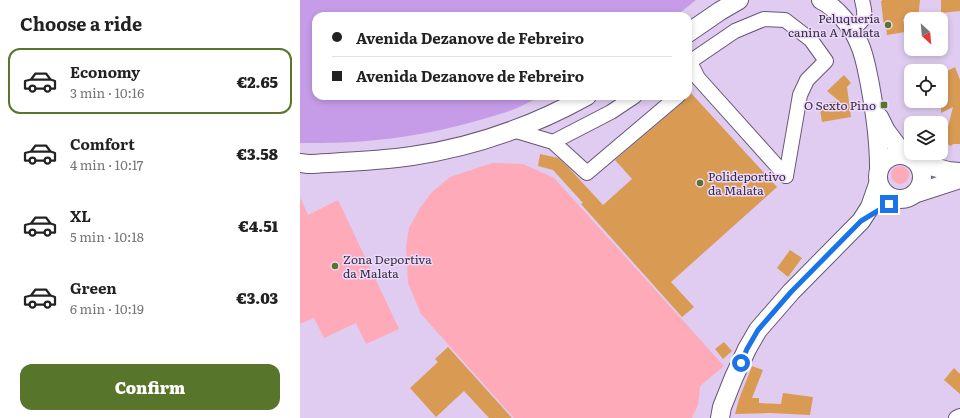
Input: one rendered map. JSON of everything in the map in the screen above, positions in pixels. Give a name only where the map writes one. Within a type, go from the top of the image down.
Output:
[{"type":"main road","points":[[692,30],[739,0]]},
{"type":"main road","points":[[821,0],[834,10],[852,30],[859,42],[865,58],[874,106],[879,146],[879,176],[882,190],[885,194],[892,198],[907,197],[921,185],[922,178],[920,168],[912,160]]},
{"type":"main road","points":[[300,163],[308,164],[376,160],[448,150],[513,130],[545,117],[579,100]]},
{"type":"main road","points":[[874,106],[886,131],[904,151]]},
{"type":"main road","points":[[720,418],[722,407],[734,377],[758,330],[791,292],[861,221],[870,207],[885,160],[894,155],[904,157]]},
{"type":"main road","points":[[914,160],[948,171],[960,172]]},
{"type":"main road","points":[[861,221],[882,208],[907,197],[960,179]]},
{"type":"street","points":[[852,30],[862,23],[864,18],[862,0]]},
{"type":"street","points":[[692,58],[735,31],[764,19],[785,20],[811,40],[826,61],[807,80],[800,95],[786,176],[693,82]]},
{"type":"street","points":[[553,142],[611,112],[629,100]]},
{"type":"street","points":[[513,130],[553,142],[587,173],[673,100]]},
{"type":"street","points":[[956,418],[960,416]]},
{"type":"shaded area","points":[[300,0],[696,0],[681,12],[312,12],[312,100],[533,100],[506,112],[470,123],[423,134],[357,142],[300,143]]},
{"type":"shaded area","points":[[492,163],[523,164],[554,178],[724,366],[700,386],[698,405],[692,418],[514,418],[421,314],[408,283],[406,247],[409,228],[420,208],[432,192],[450,177]]},
{"type":"shaded area","points":[[896,166],[904,166],[909,171],[907,182],[904,184],[896,184],[891,179],[891,171]]},
{"type":"shaded area","name":"Zona Deportiva da Malata","points":[[300,197],[308,215],[338,200],[399,329],[366,344],[356,323],[324,338],[314,318],[300,324]]},
{"type":"building","points":[[920,0],[919,12],[904,12],[904,32],[887,35],[886,27],[884,27],[882,1]]},
{"type":"building","points":[[941,0],[960,0],[960,11],[941,12]]},
{"type":"building","points":[[955,67],[960,80],[960,144],[953,144],[951,146],[948,144],[948,126],[953,107],[941,113],[941,108],[948,108],[948,70]]},
{"type":"building","points":[[844,75],[851,83],[847,87],[851,117],[822,122],[819,104],[839,101],[827,91]]},
{"type":"building","name":"Polideportivo da Malata","points":[[692,94],[777,187],[671,282],[694,307],[682,317],[581,204],[583,203],[553,170],[538,166],[540,154],[558,158],[603,205],[632,179],[615,160],[685,100],[692,100]]},
{"type":"building","points":[[790,250],[802,258],[788,277],[777,268]]},
{"type":"building","points":[[724,342],[732,351],[723,359],[715,349]]},
{"type":"building","points":[[448,347],[512,418],[489,418],[464,391],[436,417],[410,388],[438,362],[435,359]]},
{"type":"building","points":[[752,366],[763,370],[752,398],[759,398],[759,403],[781,404],[783,393],[813,397],[810,415],[770,413],[735,414],[739,399]]},
{"type":"building","points":[[954,368],[960,374],[960,394],[944,380]]},
{"type":"place","name":"Peluquería canina A Malata","points":[[888,25]]},
{"type":"place","name":"O Sexto Pino","points":[[884,105]]},
{"type":"place","name":"Polideportivo da Malata","points":[[700,183]]},
{"type":"place","name":"Zona Deportiva da Malata","points":[[335,266]]},
{"type":"route","points":[[741,363],[758,330],[791,292],[861,221],[889,204]]}]
